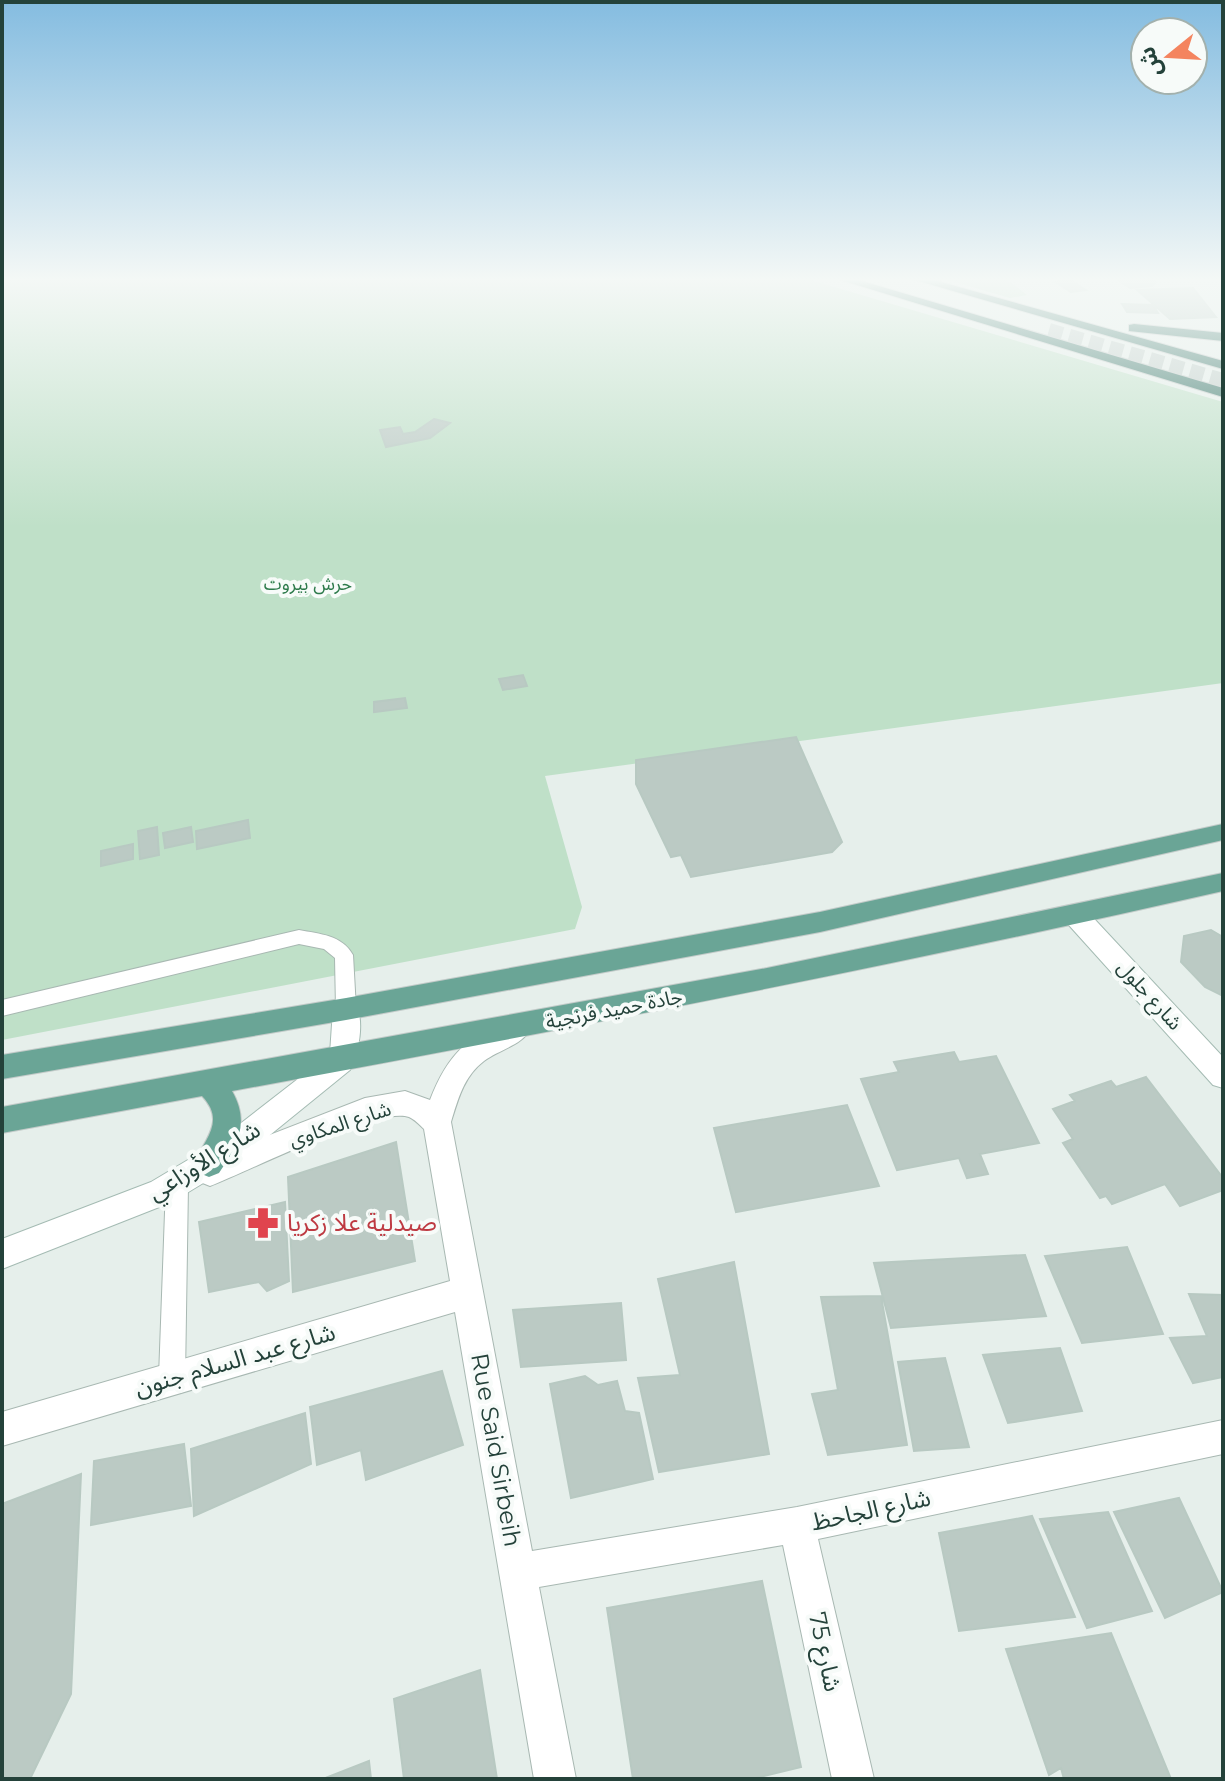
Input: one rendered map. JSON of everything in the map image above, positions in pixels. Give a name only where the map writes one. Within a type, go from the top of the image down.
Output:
[{"type":"highway","points":[[1113,361],[1223,393]]},
{"type":"highway","points":[[1138,361],[1155,364],[1220,361]]},
{"type":"highway","points":[[1204,362],[1207,373],[1223,386]]},
{"type":"main road","points":[[2,1067],[346,1009],[820,922],[1223,832]]},
{"type":"main road","name":"جادة حميد فرنجية","points":[[2,1120],[520,1028],[1076,916],[1223,882]]},
{"type":"main road","points":[[207,1083],[229,1113],[228,1134],[209,1163]]},
{"type":"street","name":"شارع جلول","points":[[1076,916],[1223,1076]]},
{"type":"street","points":[[340,1062],[345,1051],[346,1009]]},
{"type":"street","points":[[437,1122],[448,1082],[456,1070],[479,1048],[520,1028]]},
{"type":"street","name":"شارع الأوزاعي","points":[[2,1254],[169,1188],[278,1114],[340,1062]]},
{"type":"street","name":"شارع المكاوي","points":[[169,1188],[322,1127],[386,1106],[413,1106],[437,1122]]},
{"type":"street","name":"Rue Said Sirbeih","points":[[437,1122],[555,1779]]},
{"type":"street","name":"شارع عبد السلام جنون","points":[[2,1429],[468,1292]]},
{"type":"street","name":"شارع الجاحظ","points":[[518,1572],[797,1525],[1223,1437]]},
{"type":"street","name":"شارع 75","points":[[797,1525],[853,1779]]},
{"type":"lane","points":[[2,1008],[299,937],[329,943],[344,955],[346,1009]]},
{"type":"lane","points":[[169,1188],[172,1377]]},
{"type":"green space","name":"حرش بيروت","points":[[2,361],[1085,361],[1223,402],[1223,683],[545,776],[582,907],[575,929],[2,1040]]},
{"type":"building","points":[[434,419],[450,423],[430,438],[386,447],[380,430],[400,427],[403,434],[415,432]]},
{"type":"building","points":[[523,675],[527,686],[503,690],[499,679]]},
{"type":"building","points":[[405,698],[407,708],[374,712],[374,702]]},
{"type":"building","points":[[796,737],[842,842],[832,852],[691,877],[681,855],[671,857],[636,784],[636,760]]},
{"type":"building","points":[[248,820],[250,838],[197,849],[196,831]]},
{"type":"building","points":[[157,827],[159,855],[140,859],[138,831]]},
{"type":"building","points":[[191,827],[193,842],[165,848],[163,833]]},
{"type":"building","points":[[133,844],[133,859],[101,866],[101,851]]},
{"type":"building","points":[[1211,930],[1223,937],[1223,996],[1205,987],[1181,962],[1184,936]]},
{"type":"building","points":[[954,1052],[959,1062],[996,1056],[1039,1143],[980,1154],[988,1174],[967,1178],[959,1158],[897,1170],[861,1079],[899,1072],[894,1062]]},
{"type":"building","points":[[1146,1077],[1223,1178],[1223,1190],[1180,1206],[1165,1184],[1112,1204],[1106,1196],[1100,1198],[1063,1143],[1073,1139],[1053,1109],[1075,1101],[1070,1095],[1111,1081],[1116,1087]]},
{"type":"building","points":[[847,1105],[879,1186],[736,1212],[714,1128]]},
{"type":"building","points":[[396,1142],[415,1261],[293,1292],[288,1177]]},
{"type":"building","points":[[285,1202],[289,1281],[267,1291],[259,1282],[209,1292],[199,1222]]},
{"type":"building","points":[[1127,1247],[1163,1334],[1082,1343],[1045,1256]]},
{"type":"building","points":[[1025,1255],[1046,1316],[891,1328],[874,1263]]},
{"type":"building","points":[[734,1262],[769,1454],[659,1472],[638,1378],[680,1375],[658,1279]]},
{"type":"building","points":[[1189,1294],[1223,1295],[1223,1377],[1193,1383],[1170,1338],[1207,1336]]},
{"type":"building","points":[[881,1296],[907,1445],[828,1455],[812,1394],[838,1390],[821,1297]]},
{"type":"building","points":[[621,1303],[626,1360],[521,1367],[513,1310]]},
{"type":"building","points":[[1060,1348],[1082,1411],[1008,1423],[983,1355]]},
{"type":"building","points":[[945,1358],[969,1447],[914,1451],[898,1362]]},
{"type":"building","points":[[442,1371],[463,1445],[366,1480],[361,1450],[317,1465],[310,1407]]},
{"type":"building","points":[[585,1376],[598,1385],[617,1381],[625,1411],[639,1413],[653,1479],[571,1498],[550,1384]]},
{"type":"building","points":[[305,1413],[311,1464],[194,1516],[191,1449]]},
{"type":"building","points":[[184,1444],[191,1506],[91,1525],[94,1461]]},
{"type":"building","points":[[81,1474],[71,1694],[30,1779],[2,1779],[2,1504]]},
{"type":"building","points":[[1179,1498],[1223,1592],[1165,1618],[1114,1512]]},
{"type":"building","points":[[1108,1512],[1152,1611],[1087,1628],[1040,1519]]},
{"type":"building","points":[[1032,1516],[1075,1617],[959,1631],[939,1533]]},
{"type":"building","points":[[762,1581],[801,1767],[752,1779],[633,1779],[607,1608]]},
{"type":"building","points":[[1111,1633],[1171,1779],[1064,1779],[1061,1768],[1049,1775],[1006,1649]]},
{"type":"building","points":[[480,1670],[497,1779],[404,1779],[394,1699]]},
{"type":"building","points":[[369,1761],[371,1779],[323,1779]]},
{"type":"tunnel","points":[[1157,361],[1223,380]]},
{"type":"place","name":"صيدلية علا زكريا","points":[[263,1223]]}]
